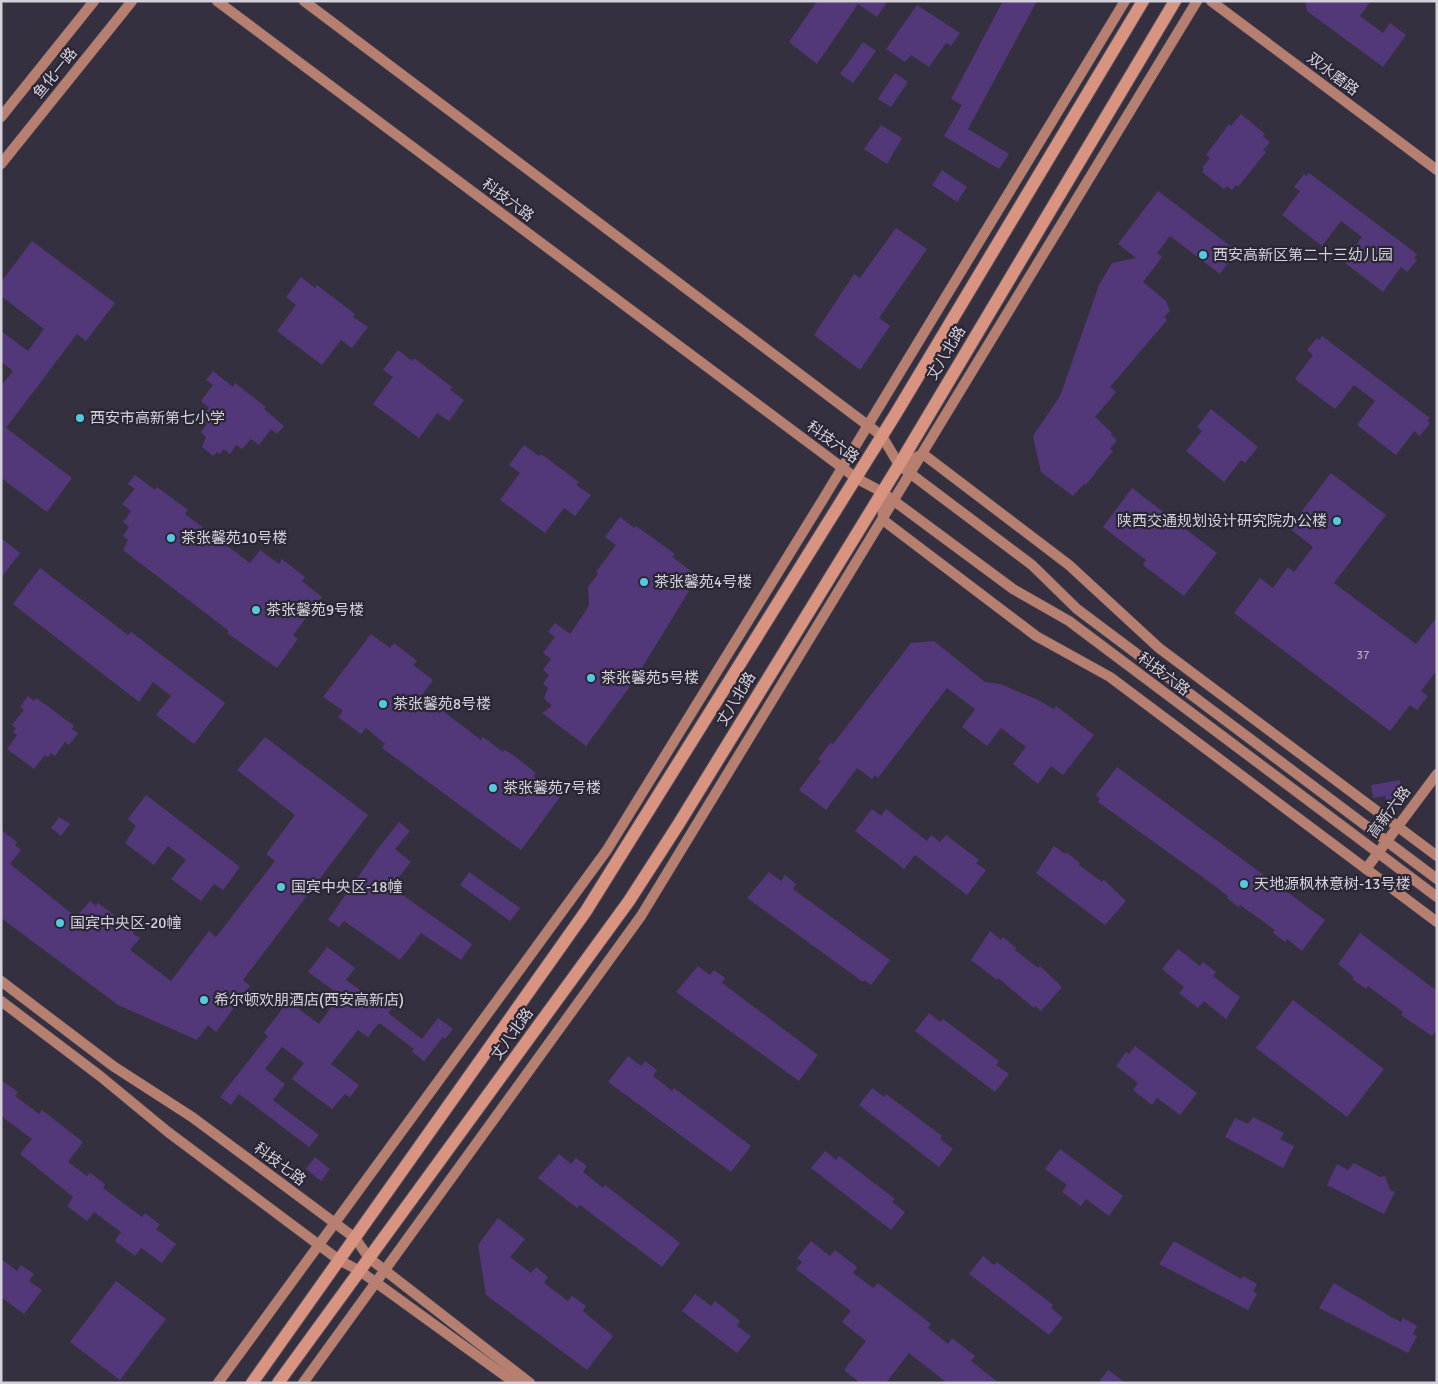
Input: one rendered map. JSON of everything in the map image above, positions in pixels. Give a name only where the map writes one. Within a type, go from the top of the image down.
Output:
[{"type":"main road","name":"鱼化一路","points":[[1,117],[94,1]]},
{"type":"main road","name":"鱼化一路","points":[[1,164],[132,1]]},
{"type":"main road","name":"科技六路","points":[[217,1],[856,478],[882,492],[1012,589],[1068,620],[1437,897]]},
{"type":"main road","name":"科技六路","points":[[304,1],[882,436],[898,465],[1032,565],[1076,609],[1437,879]]},
{"type":"main road","points":[[218,1383],[318,1244],[336,1224],[606,850],[868,426],[1125,1]]},
{"type":"main road","name":"丈八北路","points":[[252,1383],[586,911],[882,436],[1143,1]]},
{"type":"main road","name":"丈八北路","points":[[278,1383],[629,901],[678,826],[882,492],[1175,1]]},
{"type":"main road","points":[[303,1383],[641,916],[1197,1]]},
{"type":"main road","name":"双水磨路","points":[[1210,1],[1437,170]]},
{"type":"main road","points":[[898,465],[923,454]]},
{"type":"main road","points":[[923,454],[1069,565],[1159,648],[1437,856]]},
{"type":"main road","points":[[882,492],[882,520]]},
{"type":"main road","points":[[882,520],[1036,636],[1110,677],[1437,922]]},
{"type":"main road","name":"高新六路","points":[[1366,869],[1437,774]]},
{"type":"main road","name":"科技七路","points":[[1,982],[113,1066],[192,1117],[356,1238],[369,1258],[530,1383]]},
{"type":"main road","points":[[1,1001],[100,1076],[168,1132],[339,1260],[360,1271],[514,1383]]},
{"type":"building","points":[[817,1],[888,1],[877,17],[858,4],[817,64],[789,42]]},
{"type":"building","points":[[1003,1],[1037,1],[968,129],[1009,154],[999,169],[944,136],[962,105],[951,99]]},
{"type":"building","points":[[1305,1],[1371,1],[1360,16],[1383,33],[1390,23],[1406,35],[1383,67],[1307,11]]},
{"type":"building","points":[[917,5],[960,33],[951,46],[946,43],[929,67],[911,55],[905,62],[886,49]]},
{"type":"building","points":[[863,42],[876,51],[853,83],[840,74]]},
{"type":"building","points":[[895,73],[908,82],[891,107],[878,99]]},
{"type":"building","points":[[1241,114],[1265,134],[1263,136],[1270,142],[1263,150],[1266,152],[1238,187],[1236,185],[1232,190],[1227,186],[1224,189],[1202,172],[1204,169],[1202,168],[1210,158],[1206,155],[1229,124],[1231,126]]},
{"type":"building","points":[[881,125],[902,138],[887,164],[864,149]]},
{"type":"building","points":[[942,170],[967,187],[957,202],[932,185]]},
{"type":"building","points":[[1309,173],[1417,254],[1414,258],[1417,260],[1407,272],[1401,267],[1383,292],[1344,262],[1362,237],[1341,221],[1322,246],[1282,215],[1300,191],[1294,187],[1304,174],[1306,176]]},
{"type":"building","points":[[1158,191],[1237,251],[1220,274],[1170,236],[1157,253],[1162,257],[1143,282],[1166,301],[1170,311],[1164,317],[1167,320],[1110,387],[1116,392],[1095,417],[1117,440],[1110,449],[1113,451],[1086,485],[1084,484],[1073,496],[1041,472],[1033,436],[1060,396],[1099,285],[1112,263],[1136,258],[1118,244]]},
{"type":"building","points":[[896,228],[927,249],[879,318],[890,326],[860,370],[814,335],[854,274],[860,278]]},
{"type":"building","points":[[32,241],[115,303],[86,341],[77,334],[6,428],[72,478],[47,512],[1,478],[1,386],[13,371],[1,362],[1,331],[28,351],[44,329],[1,296],[1,282]]},
{"type":"building","points":[[301,277],[315,288],[317,285],[355,314],[353,317],[368,327],[352,348],[341,340],[322,365],[277,331],[296,305],[286,297]]},
{"type":"building","points":[[1322,336],[1430,418],[1427,421],[1430,423],[1420,436],[1414,431],[1396,455],[1357,425],[1375,401],[1354,385],[1335,409],[1295,379],[1313,355],[1307,350],[1317,338],[1319,340]]},
{"type":"building","points":[[398,350],[412,361],[414,358],[452,387],[450,390],[464,400],[449,421],[437,413],[419,438],[373,404],[393,377],[383,370]]},
{"type":"building","points":[[213,371],[233,387],[235,383],[266,407],[264,409],[284,426],[277,434],[271,429],[259,445],[251,439],[242,449],[236,445],[230,454],[224,449],[220,454],[217,452],[213,456],[202,447],[206,437],[201,432],[207,424],[201,419],[209,408],[201,401],[213,385],[206,380]]},
{"type":"building","points":[[1211,409],[1258,447],[1245,463],[1241,460],[1224,482],[1186,451],[1202,431],[1197,427]]},
{"type":"building","points":[[524,445],[539,456],[541,454],[579,482],[576,485],[591,495],[575,516],[564,508],[545,533],[500,500],[520,473],[509,465]]},
{"type":"building","points":[[1331,473],[1386,515],[1334,583],[1416,644],[1437,617],[1437,670],[1421,691],[1428,696],[1417,710],[1410,705],[1390,731],[1234,613],[1260,578],[1273,588],[1288,567],[1294,572],[1313,547],[1289,528]]},
{"type":"building","points":[[135,475],[155,490],[157,487],[188,510],[185,514],[250,563],[260,550],[279,564],[282,559],[305,577],[302,581],[322,597],[293,635],[298,639],[277,668],[227,633],[229,631],[123,550],[128,540],[123,536],[129,527],[123,522],[131,511],[122,504],[135,489],[128,484]]},
{"type":"building","points":[[1132,488],[1217,553],[1184,596],[1143,565],[1146,560],[1103,527]]},
{"type":"building","points":[[620,517],[675,554],[672,557],[698,576],[634,681],[586,746],[542,713],[552,706],[544,698],[548,688],[543,684],[549,675],[543,670],[551,659],[543,653],[555,637],[548,632],[555,623],[570,634],[589,605],[588,587],[598,574],[596,572],[616,545],[605,537]]},
{"type":"building","points":[[1,538],[20,553],[1,578]]},
{"type":"building","points":[[40,568],[128,635],[131,632],[225,703],[194,744],[156,715],[171,696],[153,682],[139,702],[13,604]]},
{"type":"building","points":[[371,634],[390,648],[394,643],[417,661],[413,665],[433,680],[422,695],[481,740],[483,737],[503,752],[505,750],[517,758],[536,773],[533,776],[560,797],[521,850],[382,748],[385,744],[366,728],[361,734],[338,717],[343,711],[323,697]]},
{"type":"building","points":[[934,641],[985,682],[1000,684],[1036,699],[1054,709],[1056,706],[1094,735],[1063,775],[1051,766],[1038,784],[1013,764],[1026,747],[1001,728],[987,746],[962,727],[975,709],[947,688],[878,778],[875,775],[872,779],[857,768],[826,810],[799,790],[821,761],[818,759],[830,743],[833,744],[911,643]]},
{"type":"building","points":[[28,696],[34,701],[36,698],[50,708],[74,726],[72,729],[78,733],[69,745],[65,742],[55,756],[51,753],[48,757],[45,755],[34,769],[7,749],[17,735],[13,732],[16,728],[12,725],[24,710],[20,707]]},
{"type":"building","name":"国宾中央区-18幢","points":[[265,737],[368,815],[243,980],[250,986],[216,1032],[208,1025],[197,1040],[118,1005],[1,918],[1,830],[17,842],[15,845],[21,850],[10,864],[76,917],[90,901],[96,906],[98,903],[135,931],[133,934],[140,938],[130,950],[171,981],[209,931],[216,937],[275,861],[266,854],[295,815],[237,770]]},
{"type":"building","points":[[1117,767],[1325,920],[1302,951],[1287,939],[1285,942],[1273,933],[1275,930],[1240,905],[1238,907],[1227,898],[1228,896],[1204,878],[1098,802],[1100,799],[1096,795]]},
{"type":"building","points":[[1400,780],[1403,798],[1386,800],[1385,796],[1373,798],[1371,785]]},
{"type":"building","points":[[146,795],[240,867],[223,890],[214,884],[201,901],[171,879],[186,860],[168,846],[154,865],[125,843],[136,826],[128,819]]},
{"type":"building","points":[[872,809],[881,816],[886,809],[927,841],[931,835],[940,842],[946,835],[979,860],[976,863],[986,870],[967,895],[915,855],[904,869],[855,831]]},
{"type":"building","points":[[59,817],[70,824],[61,836],[51,828]]},
{"type":"building","points":[[399,822],[410,831],[395,849],[411,862],[391,887],[472,944],[461,960],[421,933],[400,960],[344,921],[339,927],[328,920],[376,851]]},
{"type":"building","points":[[1054,846],[1065,854],[1066,852],[1080,863],[1079,865],[1102,882],[1104,880],[1126,901],[1105,925],[1036,873]]},
{"type":"building","points":[[469,872],[520,908],[510,921],[460,885]]},
{"type":"building","points":[[769,872],[781,881],[785,875],[796,884],[793,889],[890,960],[871,985],[864,980],[863,982],[747,898]]},
{"type":"building","points":[[990,931],[1001,940],[1003,937],[1016,948],[1015,950],[1038,968],[1040,966],[1062,987],[1041,1011],[1035,1006],[1034,1008],[998,978],[997,980],[971,960]]},
{"type":"building","points":[[1360,933],[1437,991],[1437,1030],[1432,1036],[1401,1015],[1403,1012],[1368,986],[1366,989],[1352,979],[1354,977],[1338,964]]},
{"type":"building","points":[[327,947],[355,968],[346,980],[378,1003],[386,992],[398,1000],[388,1013],[422,1039],[438,1018],[453,1029],[445,1039],[443,1037],[424,1061],[412,1052],[414,1049],[381,1024],[378,1024],[368,1037],[358,1030],[331,1064],[359,1085],[350,1097],[345,1094],[332,1109],[292,1079],[304,1063],[282,1047],[265,1069],[285,1084],[273,1100],[319,1135],[309,1147],[239,1094],[231,1105],[220,1097],[268,1036],[264,1033],[288,1001],[319,1024],[340,995],[308,972]]},
{"type":"building","points":[[1178,949],[1200,966],[1203,962],[1216,972],[1213,976],[1240,997],[1226,1019],[1204,1001],[1198,1008],[1179,993],[1184,987],[1162,969]]},
{"type":"building","points":[[698,966],[710,975],[714,970],[725,978],[722,983],[818,1055],[799,1081],[676,992]]},
{"type":"building","points":[[1293,1000],[1384,1069],[1347,1117],[1256,1048]]},
{"type":"building","points":[[929,1013],[940,1022],[943,1019],[999,1061],[996,1065],[1009,1074],[995,1092],[915,1031]]},
{"type":"building","points":[[1135,1046],[1197,1093],[1180,1115],[1157,1098],[1152,1105],[1133,1090],[1138,1083],[1116,1066],[1126,1052],[1129,1054]]},
{"type":"building","points":[[628,1056],[641,1066],[645,1061],[657,1070],[653,1076],[672,1091],[674,1088],[751,1146],[731,1172],[608,1082]]},
{"type":"building","points":[[1,1080],[18,1092],[15,1096],[39,1114],[42,1110],[83,1142],[68,1162],[87,1176],[90,1173],[105,1184],[103,1188],[142,1217],[145,1213],[160,1225],[156,1229],[176,1244],[162,1263],[141,1248],[135,1256],[115,1241],[121,1232],[94,1212],[87,1221],[67,1206],[73,1197],[20,1154],[32,1139],[1,1116]]},
{"type":"building","points":[[872,1088],[884,1097],[886,1094],[942,1136],[940,1139],[953,1149],[939,1167],[859,1105]]},
{"type":"building","points":[[1253,1117],[1284,1133],[1280,1139],[1294,1146],[1283,1168],[1225,1137],[1235,1118],[1248,1124]]},
{"type":"building","points":[[1060,1149],[1123,1196],[1109,1216],[1086,1199],[1081,1206],[1062,1192],[1067,1185],[1045,1169]]},
{"type":"building","points":[[825,1151],[836,1160],[839,1156],[895,1199],[892,1202],[905,1212],[891,1230],[811,1168]]},
{"type":"building","points":[[559,1154],[571,1164],[576,1158],[587,1166],[583,1172],[603,1188],[605,1185],[680,1243],[662,1267],[580,1205],[577,1208],[538,1178]]},
{"type":"building","points":[[315,1157],[330,1169],[321,1181],[306,1169]]},
{"type":"building","points":[[1354,1163],[1380,1177],[1385,1176],[1390,1190],[1395,1192],[1384,1214],[1327,1185],[1337,1164],[1348,1170]]},
{"type":"building","points":[[498,1218],[525,1239],[510,1257],[531,1273],[536,1267],[548,1277],[544,1283],[568,1301],[572,1296],[586,1306],[583,1311],[613,1336],[587,1370],[486,1295],[478,1245]]},
{"type":"building","points":[[811,1241],[830,1256],[835,1250],[857,1267],[853,1273],[873,1288],[878,1283],[931,1324],[928,1328],[948,1344],[952,1338],[975,1356],[971,1361],[999,1383],[947,1383],[909,1353],[886,1383],[860,1383],[844,1370],[866,1341],[842,1322],[851,1311],[796,1269],[802,1262],[797,1258]]},
{"type":"building","points":[[1174,1241],[1241,1279],[1243,1276],[1257,1284],[1253,1291],[1257,1294],[1248,1310],[1159,1264]]},
{"type":"building","points":[[983,1256],[994,1265],[997,1262],[1053,1305],[1051,1308],[1063,1318],[1049,1335],[969,1274]]},
{"type":"building","points":[[1,1259],[17,1271],[21,1265],[34,1274],[29,1281],[42,1290],[24,1314],[1,1297]]},
{"type":"building","points":[[116,1281],[166,1319],[120,1380],[70,1342]]},
{"type":"building","points":[[1334,1283],[1401,1322],[1403,1318],[1417,1326],[1413,1334],[1417,1336],[1408,1353],[1319,1308]]},
{"type":"building","points":[[695,1294],[711,1306],[715,1301],[740,1321],[737,1326],[751,1336],[737,1353],[682,1311]]},
{"type":"building","points":[[1108,1370],[1126,1383],[1098,1383]]},
{"type":"place","name":"西安高新区第二十三幼儿园","points":[[1203,255]]},
{"type":"place","name":"西安市高新第七小学","points":[[80,418]]},
{"type":"place","name":"陕西交通规划设计研究院办公楼","points":[[1337,521]]},
{"type":"place","name":"茶张馨苑10号楼","points":[[171,538]]},
{"type":"place","name":"茶张馨苑4号楼","points":[[644,582]]},
{"type":"place","name":"茶张馨苑9号楼","points":[[256,610]]},
{"type":"place","name":"茶张馨苑5号楼","points":[[591,678]]},
{"type":"place","name":"茶张馨苑8号楼","points":[[383,704]]},
{"type":"place","name":"茶张馨苑7号楼","points":[[493,788]]},
{"type":"place","name":"天地源枫林意树-13号楼","points":[[1244,884]]},
{"type":"place","name":"国宾中央区-18幢","points":[[281,887]]},
{"type":"place","name":"国宾中央区-20幢","points":[[60,923]]},
{"type":"place","name":"希尔顿欢朋酒店(西安高新店)","points":[[204,1000]]}]
